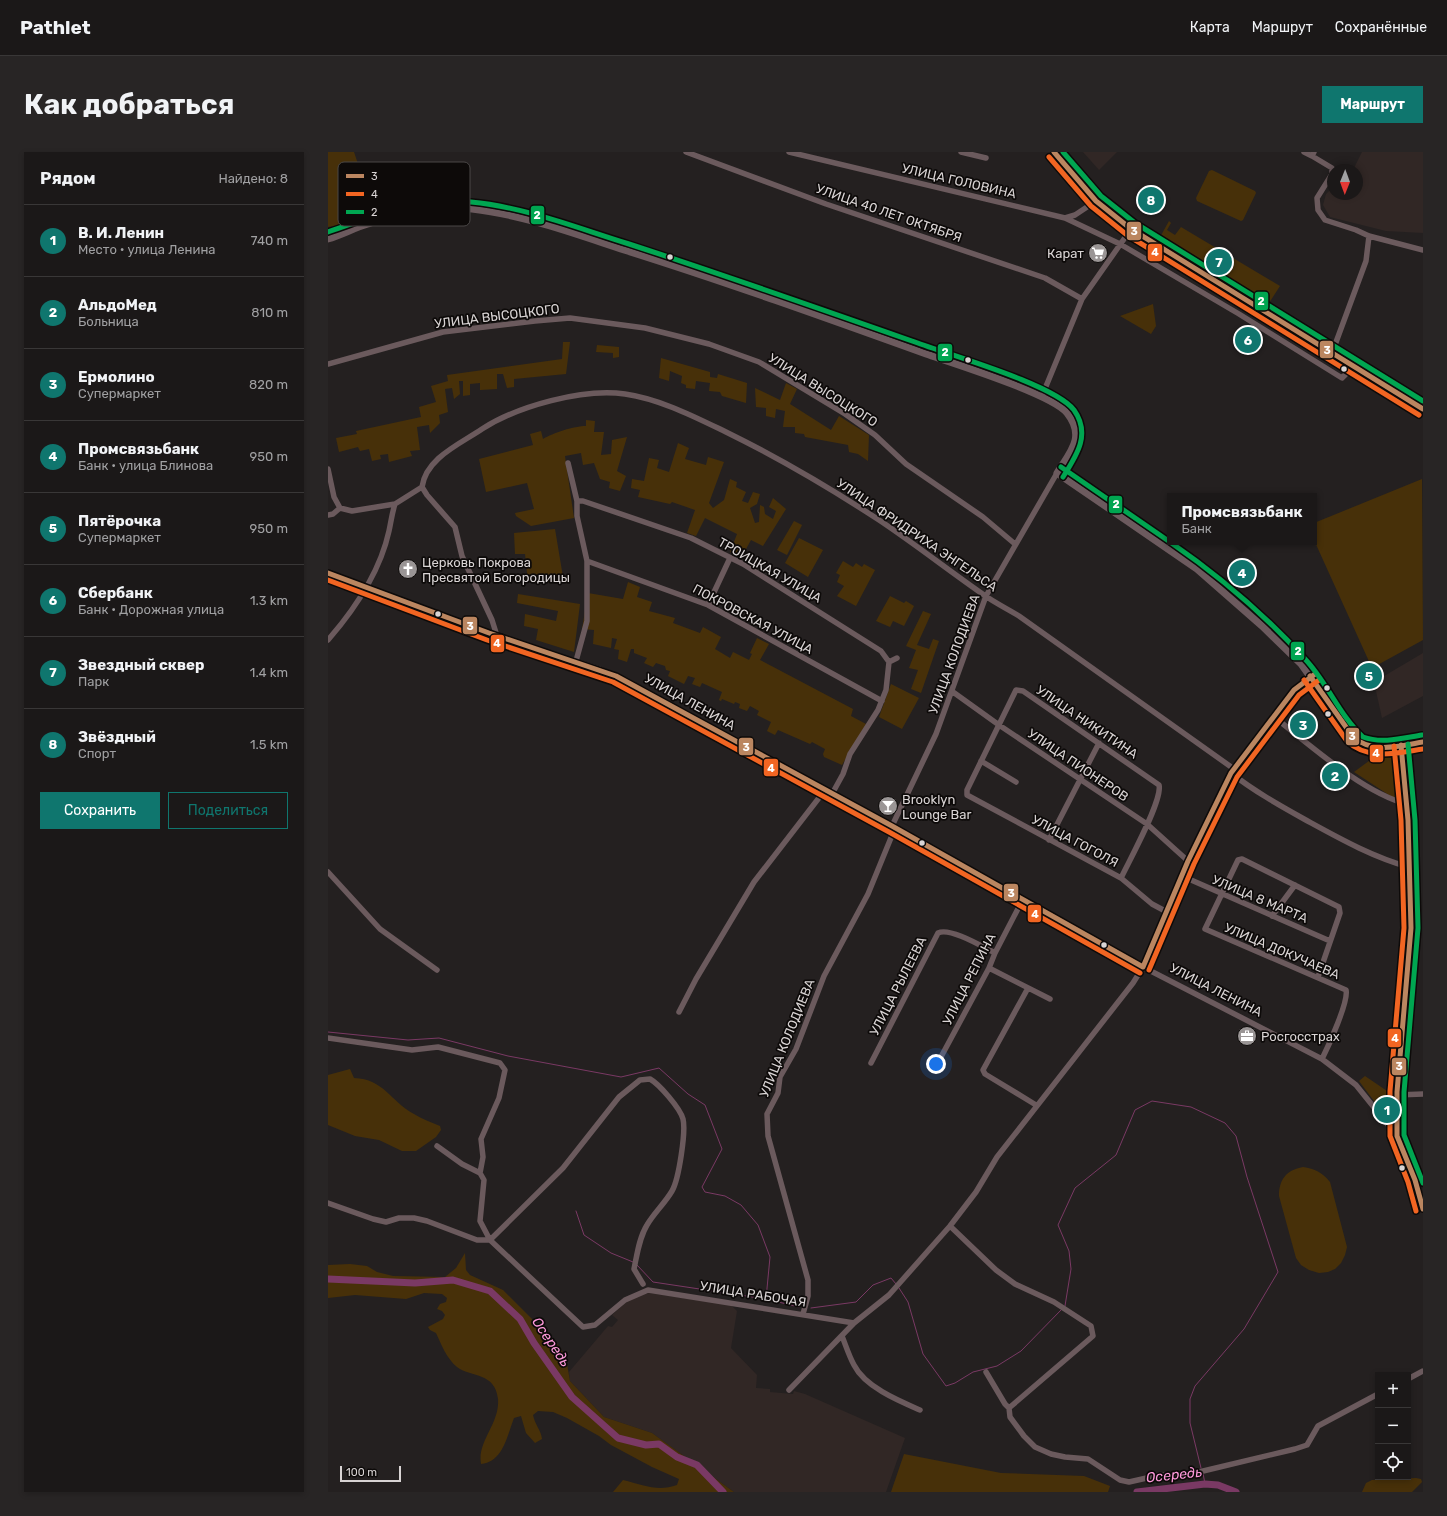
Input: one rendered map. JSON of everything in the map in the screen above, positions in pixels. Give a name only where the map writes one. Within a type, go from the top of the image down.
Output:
[{"type":"main road","points":[[1054,152],[1096,201],[1131,229],[1423,409]]},
{"type":"main road","points":[[470,209],[499,213],[558,229],[655,260],[851,327],[1042,396],[1058,404],[1066,411],[1076,430],[1075,443],[1057,473],[1197,569],[1283,645],[1310,676],[1356,742],[1370,748],[1423,742]]},
{"type":"main road","points":[[328,239],[361,226]]},
{"type":"main road","points":[[1397,1136],[1397,1095],[1411,946],[1407,804],[1401,745]]},
{"type":"main road","name":"УЛИЦА ЛЕНИНА","points":[[1397,1136],[1415,1180],[1423,1208]]},
{"type":"street","name":"УЛИЦА 40 ЛЕТ ОКТЯБРЯ","points":[[686,152],[826,204],[1045,278],[1082,299]]},
{"type":"street","name":"УЛИЦА ГОЛОВИНА","points":[[789,152],[1065,218],[1120,244],[1239,314],[1342,378],[1353,367]]},
{"type":"street","points":[[962,152],[986,158]]},
{"type":"street","points":[[1304,152],[1313,154],[1332,168],[1332,174],[1317,198],[1318,210],[1325,220],[1369,236],[1423,250]]},
{"type":"street","points":[[1065,218],[1075,215],[1096,201]]},
{"type":"street","points":[[1042,396],[1082,299],[1131,229]]},
{"type":"street","points":[[1332,353],[1366,260],[1369,236]]},
{"type":"street","name":"УЛИЦА ВЫСОЦКОГО","points":[[328,364],[443,332],[570,318],[645,328],[710,344],[759,362],[845,414],[875,435],[906,464],[983,517],[1015,544]]},
{"type":"street","name":"УЛИЦА ФРИДРИХА ЭНГЕЛЬСА","points":[[422,487],[423,479],[436,459],[499,420],[557,400],[592,394],[625,394],[648,399],[704,421],[775,456],[879,520],[986,596],[1019,616],[1232,771],[1248,786],[1330,834],[1389,861],[1409,867]]},
{"type":"street","points":[[568,463],[577,500],[577,516],[586,561],[587,621],[576,661]]},
{"type":"street","points":[[328,468],[334,497],[340,508],[352,511],[395,504],[422,487],[455,527],[462,556],[492,620],[497,636]]},
{"type":"street","name":"УЛИЦА КОЛОДИЕВА","points":[[803,1314],[808,1296],[808,1280],[768,1136],[767,1114],[778,1093],[780,1077],[796,1049],[824,976],[868,894],[893,827],[931,747],[953,692],[986,596],[1057,473]]},
{"type":"street","name":"ТРОИЦКАЯ УЛИЦА","points":[[577,500],[691,538],[730,558],[881,651],[889,662]]},
{"type":"street","points":[[328,640],[353,609],[378,564],[389,531],[395,504]]},
{"type":"street","points":[[328,515],[333,514],[340,508]]},
{"type":"street","points":[[708,605],[730,558]]},
{"type":"street","name":"ПОКРОВСКАЯ УЛИЦА","points":[[586,561],[708,605],[882,701]]},
{"type":"street","name":"УЛИЦА ЛЕНИНА","points":[[328,573],[497,636],[576,661],[625,680],[893,827],[1143,967],[1322,1058],[1356,1085],[1397,1136]]},
{"type":"street","points":[[832,794],[843,774],[850,754],[882,701],[886,690],[889,662],[897,658]]},
{"type":"street","points":[[789,1390],[854,1323],[889,1294],[950,1226],[976,1192],[997,1157],[1036,1105],[1133,983],[1143,967],[1188,861],[1232,771],[1294,690],[1310,676]]},
{"type":"street","name":"УЛИЦА НИКИТИНА","points":[[969,797],[966,792],[1015,692],[1020,690],[1100,743],[1159,785],[1159,795],[1121,878]]},
{"type":"street","name":"УЛИЦА ПИОНЕРОВ","points":[[953,692],[999,726],[1147,824],[1188,861]]},
{"type":"street","points":[[1274,716],[1347,773],[1390,798],[1407,804]]},
{"type":"street","points":[[1049,840],[1100,743]]},
{"type":"street","points":[[981,761],[1016,782]]},
{"type":"street","points":[[679,1012],[696,979],[754,882],[825,790]]},
{"type":"street","name":"УЛИЦА ГОГОЛЯ","points":[[969,797],[1121,878],[1152,904],[1167,912]]},
{"type":"street","points":[[1221,894],[1236,863],[1240,859],[1340,907],[1340,913],[1318,977]]},
{"type":"street","points":[[328,872],[380,930],[437,970]]},
{"type":"street","name":"УЛИЦА 8 МАРТА","points":[[1182,876],[1330,941]]},
{"type":"street","points":[[1272,916],[1295,885]]},
{"type":"street","name":"УЛИЦА ДОКУЧАЕВА","points":[[1221,894],[1206,926],[1205,929],[1208,932],[1344,988],[1347,992],[1329,1046],[1322,1058]]},
{"type":"street","name":"УЛИЦА РЕПИНА","points":[[935,1068],[989,968],[994,953],[1023,900]]},
{"type":"street","name":"УЛИЦА РЫЛЕЕВА","points":[[871,1063],[938,932],[942,931],[953,933],[994,953]]},
{"type":"street","points":[[989,968],[1050,998]]},
{"type":"street","points":[[1028,988],[983,1070],[985,1074],[1036,1105]]},
{"type":"street","points":[[328,1038],[412,1050],[438,1047],[500,1063],[504,1066],[505,1070],[499,1098],[481,1139],[483,1157],[480,1173]]},
{"type":"street","points":[[328,1203],[386,1222],[398,1218],[414,1218],[427,1221],[477,1240],[490,1240],[563,1168],[620,1097],[640,1080],[650,1079],[662,1089],[680,1112],[683,1119],[683,1128],[678,1173],[673,1190],[646,1226],[640,1239],[634,1270],[643,1284]]},
{"type":"street","points":[[1397,1095],[1423,1094]]},
{"type":"street","points":[[437,1146],[462,1164],[480,1173],[484,1180],[485,1186],[480,1221],[490,1240]]},
{"type":"street","points":[[950,1226],[996,1270],[1016,1284],[1054,1302],[1091,1326],[1093,1336],[1073,1351],[1058,1367],[1009,1408]]},
{"type":"street","name":"УЛИЦА РАБОЧАЯ","points":[[490,1240],[583,1327],[595,1325],[625,1300],[648,1290],[854,1323]]},
{"type":"street","points":[[842,1336],[854,1366],[862,1376],[887,1395],[920,1410]]},
{"type":"street","points":[[1411,1377],[1423,1371]]},
{"type":"street","points":[[986,1372],[1009,1408],[1010,1417],[1024,1436],[1035,1447],[1051,1454],[1088,1459],[1120,1480],[1129,1482],[1160,1475],[1176,1476],[1200,1472],[1295,1450],[1306,1445],[1318,1426],[1375,1396]]},
{"type":"shaded area","points":[[328,152],[354,152],[357,162],[338,162],[338,225],[328,227]]},
{"type":"shaded area","points":[[1083,152],[1117,152],[1099,170]]},
{"type":"shaded area","points":[[1362,152],[1423,152],[1423,233],[1386,231],[1330,217],[1323,205],[1327,193],[1327,200],[1363,200],[1363,164],[1356,164]]},
{"type":"shaded area","points":[[1212,170],[1255,191],[1256,193],[1243,220],[1241,221],[1197,201],[1196,198],[1209,171]]},
{"type":"shaded area","points":[[1169,221],[1171,223],[1167,230],[1175,235],[1181,227],[1280,286],[1267,306],[1159,239]]},
{"type":"shaded area","points":[[1153,304],[1156,326],[1151,334],[1120,316]]},
{"type":"shaded area","points":[[563,342],[570,342],[566,374],[514,379],[514,387],[507,388],[503,374],[497,374],[497,389],[480,390],[480,383],[470,384],[470,395],[463,396],[463,381],[459,381],[460,394],[454,399],[452,388],[445,389],[448,412],[439,415],[440,423],[430,433],[429,425],[417,427],[420,450],[410,451],[412,456],[389,462],[388,454],[380,455],[381,459],[372,461],[369,449],[360,451],[358,447],[339,452],[336,438],[357,434],[356,431],[421,417],[419,407],[436,402],[431,386],[448,381],[447,375],[562,359]]},
{"type":"shaded area","points":[[597,345],[619,347],[619,357],[613,358],[613,353],[596,352]]},
{"type":"shaded area","points":[[661,358],[710,372],[710,377],[717,378],[718,374],[747,383],[746,403],[722,396],[720,392],[709,391],[710,383],[696,381],[695,389],[686,388],[686,385],[681,383],[682,376],[670,371],[669,381],[659,378]]},
{"type":"shaded area","points":[[786,383],[797,389],[790,404],[831,430],[839,416],[869,435],[868,461],[858,454],[849,452],[848,445],[805,437],[804,434],[795,433],[795,427],[783,427],[785,411],[776,409],[775,418],[766,416],[766,408],[756,407],[755,388],[780,400]]},
{"type":"shaded area","points":[[586,420],[595,421],[594,432],[604,432],[601,455],[611,454],[612,440],[627,437],[617,471],[626,476],[620,491],[609,488],[610,482],[600,479],[594,463],[583,465],[581,453],[565,456],[574,518],[531,526],[516,516],[515,513],[534,509],[527,483],[486,492],[479,459],[533,445],[530,434],[541,431],[543,439],[564,430],[586,426]]},
{"type":"shaded area","points":[[678,443],[689,448],[685,459],[706,465],[708,457],[724,462],[709,503],[713,508],[724,500],[730,479],[737,482],[736,487],[746,492],[742,501],[748,503],[753,492],[760,494],[757,504],[750,508],[755,523],[759,522],[760,505],[764,507],[765,514],[773,519],[776,511],[769,507],[773,498],[786,509],[763,546],[751,540],[741,558],[730,552],[737,534],[705,518],[696,536],[687,533],[695,510],[672,502],[670,504],[638,497],[640,490],[631,488],[632,479],[644,481],[649,458],[659,460],[657,468],[669,472]]},
{"type":"shaded area","points":[[1422,479],[1423,640],[1372,668],[1316,545],[1317,522]]},
{"type":"shaded area","points":[[794,521],[802,525],[787,555],[777,550]]},
{"type":"shaded area","points":[[555,529],[564,583],[528,582],[525,554],[515,554],[514,533]]},
{"type":"shaded area","points":[[799,538],[823,550],[808,577],[785,563]]},
{"type":"shaded area","points":[[843,561],[853,567],[856,563],[862,567],[864,564],[875,570],[856,606],[837,596],[844,586],[837,582],[840,575],[836,573]]},
{"type":"shaded area","points":[[628,582],[640,587],[637,597],[652,602],[649,611],[675,618],[673,623],[700,633],[703,627],[721,637],[715,649],[730,658],[733,652],[749,660],[752,654],[750,653],[757,638],[769,644],[760,660],[853,709],[851,716],[866,724],[842,765],[824,757],[823,754],[825,749],[812,742],[810,744],[778,730],[775,735],[767,731],[771,722],[757,715],[759,711],[750,706],[747,711],[739,708],[740,704],[735,702],[734,704],[722,699],[721,701],[719,700],[722,692],[702,683],[700,687],[692,684],[695,678],[688,676],[684,684],[668,676],[670,671],[666,670],[665,666],[656,663],[653,667],[644,663],[647,658],[634,653],[634,649],[631,649],[627,662],[618,659],[619,650],[614,649],[617,639],[612,638],[611,648],[593,644],[594,630],[582,629],[588,593],[623,599]]},
{"type":"shaded area","points":[[518,594],[580,604],[574,652],[536,640],[538,629],[524,626],[525,614],[556,621],[558,611],[517,603]]},
{"type":"shaded area","points":[[890,596],[904,603],[906,601],[914,606],[904,626],[893,621],[890,627],[876,621]]},
{"type":"shaded area","points":[[923,611],[931,614],[917,645],[929,649],[933,639],[939,641],[921,693],[911,689],[918,670],[909,668],[916,650],[906,646]]},
{"type":"shaded area","points":[[1423,653],[1423,696],[1382,718],[1374,682]]},
{"type":"shaded area","points":[[891,684],[919,698],[902,729],[879,717]]},
{"type":"shaded area","points":[[1385,749],[1392,752],[1401,798],[1395,799],[1354,772]]},
{"type":"shaded area","points":[[350,1069],[354,1078],[373,1082],[380,1086],[406,1109],[440,1126],[441,1130],[436,1137],[416,1151],[402,1151],[379,1140],[355,1136],[328,1125],[328,1075]]},
{"type":"shaded area","points":[[1365,1076],[1390,1093],[1390,1106],[1380,1109],[1359,1081]]},
{"type":"shaded area","points":[[1303,1167],[1318,1172],[1330,1182],[1347,1247],[1341,1263],[1335,1269],[1328,1272],[1319,1273],[1309,1270],[1301,1265],[1296,1258],[1279,1196],[1280,1185],[1288,1173],[1297,1168]]},
{"type":"shaded area","points":[[465,1253],[466,1270],[470,1275],[503,1290],[559,1346],[566,1358],[570,1381],[604,1417],[652,1433],[734,1492],[613,1492],[623,1480],[650,1487],[663,1488],[677,1485],[679,1479],[652,1467],[611,1445],[599,1436],[567,1418],[553,1412],[538,1411],[533,1415],[542,1439],[535,1443],[526,1433],[521,1416],[514,1418],[503,1447],[499,1453],[488,1462],[481,1464],[482,1448],[496,1416],[498,1399],[496,1390],[488,1380],[463,1370],[453,1364],[436,1333],[428,1327],[443,1319],[445,1315],[442,1311],[437,1309],[440,1304],[446,1302],[447,1298],[442,1294],[424,1293],[406,1299],[355,1295],[328,1298],[328,1265],[350,1264],[367,1266],[377,1272],[393,1276],[445,1277],[456,1268]]},
{"type":"shaded area","points":[[649,1293],[731,1305],[737,1311],[731,1348],[757,1375],[756,1388],[770,1389],[770,1392],[793,1394],[794,1391],[805,1394],[905,1438],[886,1492],[734,1492],[652,1433],[604,1417],[570,1381],[569,1372],[608,1326],[612,1327],[618,1320],[612,1315],[625,1303],[640,1295]]},
{"type":"shaded area","points":[[904,1454],[1001,1473],[1084,1476],[1110,1486],[1108,1492],[891,1492]]},
{"type":"shaded area","points":[[1411,1478],[1421,1479],[1422,1482],[1412,1492],[1362,1492],[1366,1483],[1372,1480],[1411,1480]]},
{"type":"waterway","points":[[328,1032],[408,1040],[439,1038],[508,1056],[621,1077],[659,1068],[688,1094],[705,1105],[722,1149],[702,1187],[705,1192],[725,1196],[741,1205],[758,1225],[770,1257],[766,1299]]},
{"type":"waterway","points":[[1065,1306],[1071,1269],[1069,1251],[1058,1225],[1075,1188],[1116,1155],[1135,1110],[1152,1101],[1191,1107],[1225,1123],[1236,1136],[1247,1177],[1278,1272],[1244,1329],[1195,1386],[1190,1399],[1190,1423],[1201,1468]]},
{"type":"waterway","points":[[576,1211],[584,1235],[611,1253],[633,1262]]},
{"type":"waterway","points":[[637,1265],[653,1282],[766,1299],[799,1307]]},
{"type":"waterway","points":[[811,1308],[856,1302],[873,1285],[891,1278],[896,1284]]},
{"type":"waterway","name":"Осередь","points":[[328,1279],[415,1283],[453,1280],[490,1291],[520,1319],[534,1343],[572,1397],[618,1438],[646,1445],[659,1444],[677,1457],[697,1465],[723,1492]]},
{"type":"waterway","points":[[899,1288],[908,1302],[923,1354],[946,1386],[955,1383],[973,1372],[997,1366],[1021,1351],[1062,1309]]},
{"type":"waterway","points":[[1203,1473],[1205,1484]]},
{"type":"waterway","name":"Осередь","points":[[1137,1492],[1205,1484],[1218,1485],[1236,1492]]},
{"type":"transit line","name":"3","points":[[1054,152],[1096,201],[1131,229],[1423,409]]},
{"type":"transit line","name":"2","points":[[1063,152],[1101,196],[1135,223],[1423,401]]},
{"type":"transit line","name":"4","points":[[1049,157],[1091,206],[1127,235],[1419,415]]},
{"type":"transit line","name":"2","points":[[470,202],[511,208],[531,213],[665,256],[998,371],[1045,390],[1063,400],[1074,410],[1079,419],[1081,428],[1082,436],[1080,444],[1073,461],[1063,477]]},
{"type":"transit line","name":"2","points":[[328,232],[346,226]]},
{"type":"transit line","name":"2","points":[[1061,467],[1167,540]]},
{"type":"transit line","name":"2","points":[[1174,545],[1206,568],[1240,596],[1290,643],[1313,668],[1347,719],[1363,737],[1385,740],[1422,735]]},
{"type":"transit line","name":"3","points":[[328,573],[489,633],[616,676],[892,826],[1143,967]]},
{"type":"transit line","name":"4","points":[[328,580],[487,640],[613,682],[889,832],[1140,973]]},
{"type":"transit line","name":"3","points":[[1143,967],[1188,861],[1231,773],[1294,690],[1315,674]]},
{"type":"transit line","name":"3","points":[[1310,676],[1353,737],[1361,742],[1369,746],[1377,747],[1396,747],[1423,742]]},
{"type":"transit line","name":"4","points":[[1304,680],[1347,741],[1355,747],[1364,751],[1383,754],[1393,754],[1423,749]]},
{"type":"transit line","name":"4","points":[[1149,970],[1194,864],[1237,777],[1299,695],[1319,680]]},
{"type":"transit line","name":"2","points":[[1408,744],[1415,820],[1418,928],[1404,1092],[1404,1135],[1423,1183]]},
{"type":"transit line","name":"3","points":[[1401,745],[1408,820],[1411,928],[1397,1092],[1397,1136],[1415,1180],[1423,1209]]},
{"type":"transit line","name":"4","points":[[1394,746],[1401,820],[1404,928],[1390,1091],[1390,1136],[1408,1182],[1416,1211]]},
{"type":"place","name":"Звёздный","points":[[1151,200]]},
{"type":"place","name":"Карат","points":[[1098,253]]},
{"type":"place","name":"Звездный сквер","points":[[1219,262]]},
{"type":"place","name":"Сбербанк","points":[[1248,340]]},
{"type":"place","name":"Церковь Покрова Пресвятой Богородицы","points":[[408,569]]},
{"type":"place","name":"Промсвязьбанк","points":[[1242,573]]},
{"type":"place","name":"Пятёрочка","points":[[1369,676]]},
{"type":"place","name":"Ермолино","points":[[1303,725]]},
{"type":"place","name":"АльдоМед","points":[[1335,776]]},
{"type":"place","name":"Brooklyn Lounge Bar","points":[[888,806]]},
{"type":"place","name":"Росгосстрах","points":[[1247,1036]]},
{"type":"place","name":"В. И. Ленин","points":[[1387,1110]]}]
